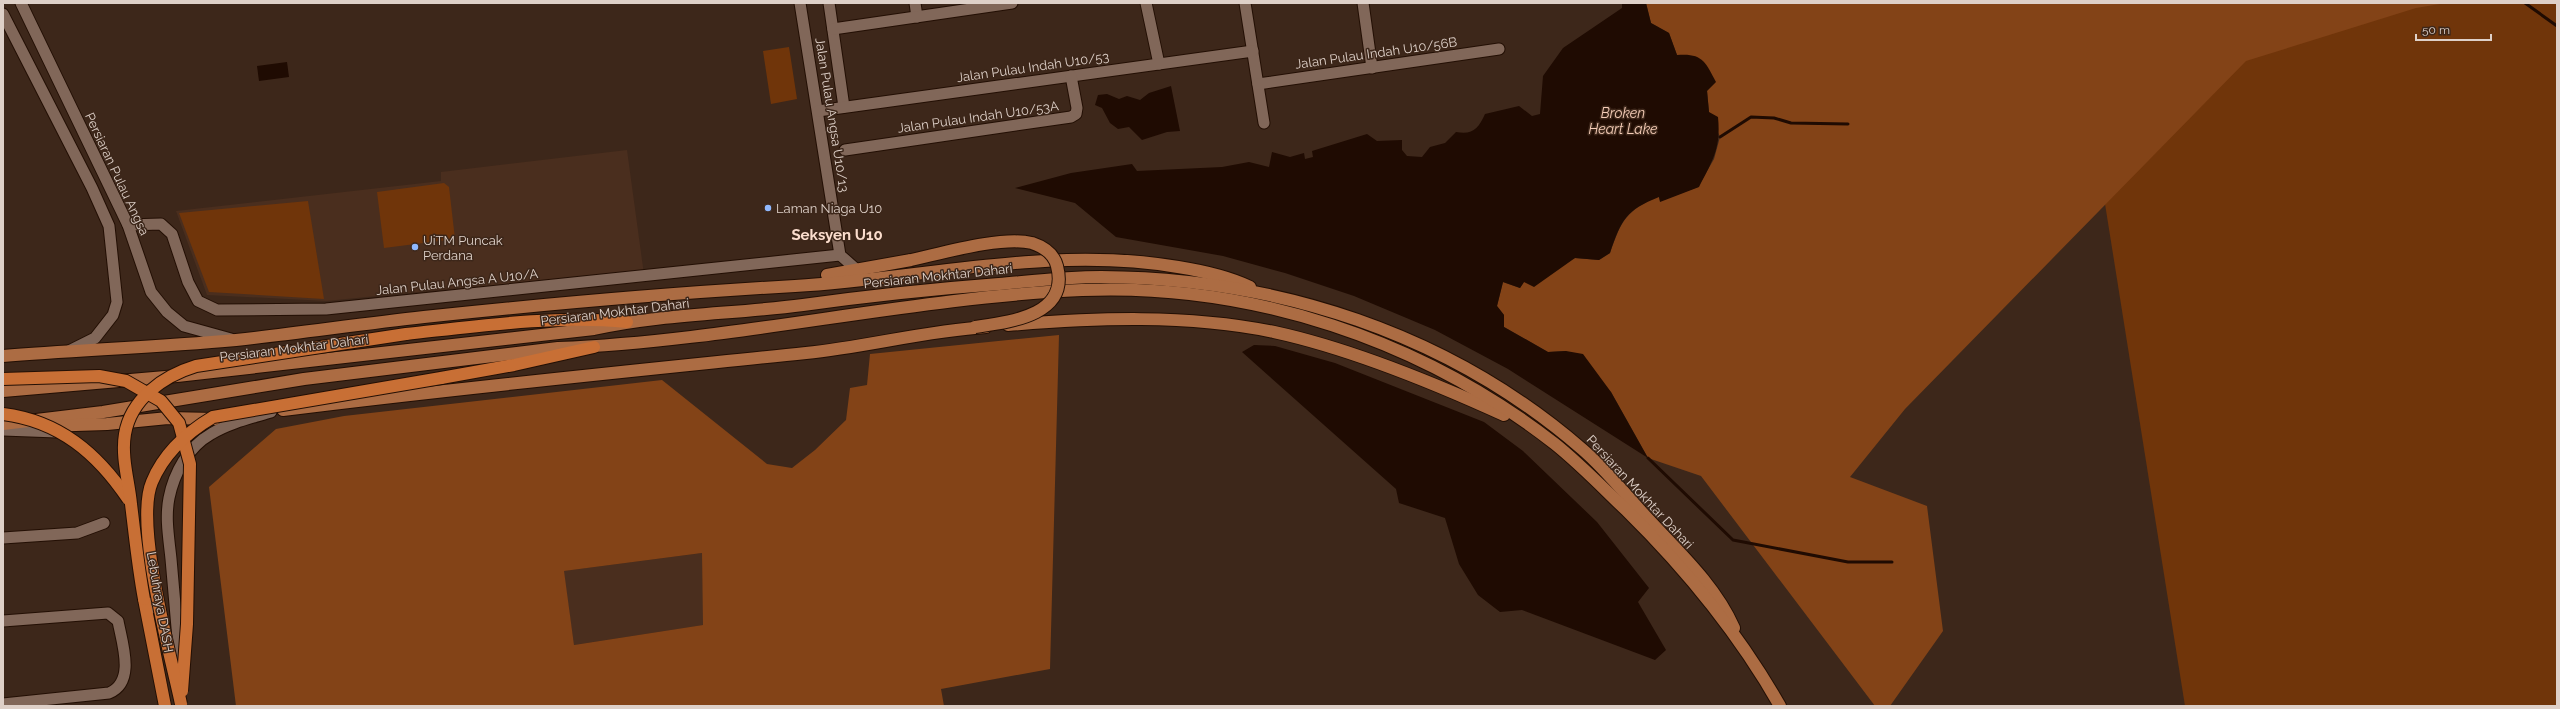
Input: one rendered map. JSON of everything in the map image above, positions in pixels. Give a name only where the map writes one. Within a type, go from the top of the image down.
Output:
[{"type":"highway","name":"Lebuhraya DASH","points":[[165,706],[139,568],[127,482],[125,435],[130,417],[138,402],[161,382],[178,371],[216,361],[406,334],[482,325],[588,318],[627,322]]},
{"type":"highway","points":[[182,705],[159,601],[149,539],[147,515],[151,483],[166,454],[200,425],[213,417],[514,365],[594,346]]},
{"type":"highway","points":[[3,379],[100,376],[126,381],[161,401],[180,423],[190,464],[187,624],[182,705]]},
{"type":"highway","points":[[3,414],[39,422],[76,441],[107,470],[131,503]]},
{"type":"main road","points":[[3,356],[233,340],[425,317],[761,286],[1008,242],[1031,243],[1046,250],[1055,257],[1060,275],[1057,290],[1050,304],[1035,314],[1024,318],[975,327],[911,335],[809,353],[632,370],[552,381],[388,397],[212,420],[168,418],[106,424],[3,429]]},
{"type":"main road","points":[[761,286],[795,286],[965,268],[1085,258],[1122,260],[1197,270],[1232,278],[1260,291]]},
{"type":"main road","name":"Persiaran Mokhtar Dahari","points":[[3,391],[177,376],[594,329],[627,322],[783,308],[902,292],[1098,277],[1189,282],[1260,291],[1352,317],[1395,333],[1479,376],[1542,416],[1585,451],[1707,584],[1727,613],[1742,648]]},
{"type":"main road","name":"Persiaran Mokhtar Dahari","points":[[3,424],[103,412],[304,379],[558,348],[594,346],[741,331],[965,300],[1083,290],[1155,292],[1247,303],[1286,312],[1367,337],[1441,369],[1485,394],[1557,445],[1653,537],[1695,584],[1742,648],[1780,706]]},
{"type":"main road","points":[[975,327],[1102,320],[1202,323],[1273,332],[1316,343],[1389,369],[1478,403],[1531,426]]},
{"type":"street","name":"Jalan Pulau Angsa U10/13","points":[[800,3],[840,255]]},
{"type":"street","points":[[829,3],[844,106]]},
{"type":"street","points":[[915,3],[917,17]]},
{"type":"street","points":[[833,29],[1012,3]]},
{"type":"street","points":[[1146,3],[1159,64]]},
{"type":"street","points":[[1245,3],[1264,123]]},
{"type":"street","points":[[1363,3],[1372,68]]},
{"type":"street","name":"Persiaran Pulau Angsa","points":[[23,5],[128,225],[151,292],[167,312],[184,326],[233,340]]},
{"type":"street","points":[[3,14],[92,188],[109,226],[117,302],[113,314],[95,338],[69,351]]},
{"type":"street","name":"Jalan Pulau Indah U10/56B","points":[[1258,84],[1499,49]]},
{"type":"street","name":"Jalan Pulau Indah U10/53","points":[[818,111],[844,106],[1252,51]]},
{"type":"street","name":"Jalan Pulau Indah U10/53A","points":[[845,150],[1070,117],[1076,114],[1077,108],[1071,76]]},
{"type":"street","name":"Jalan Pulau Angsa A U10/A","points":[[128,225],[161,224],[172,234],[188,282],[198,301],[217,310],[326,310],[840,255]]},
{"type":"street","points":[[840,255],[857,270]]},
{"type":"street","points":[[182,705],[167,523],[169,499],[173,483],[185,460],[196,445],[211,434],[236,422],[271,412]]},
{"type":"street","points":[[3,429],[67,433],[85,443],[113,471],[126,500],[143,552],[165,706]]},
{"type":"street","points":[[3,538],[77,532],[104,523]]},
{"type":"street","points":[[3,621],[108,613],[118,621],[123,648],[125,672],[124,680],[117,690],[109,693],[3,704]]},
{"type":"shaded area","points":[[1646,3],[2446,3],[2416,8],[2246,61],[1905,409],[1850,477],[1927,506],[1943,631],[1890,706],[1875,706],[1701,476],[1648,458],[1611,392],[1566,351],[1548,352],[1504,327],[1504,315],[1497,306],[1503,282],[1520,288],[1524,282],[1575,258],[1599,260],[1610,253],[1622,224],[1632,212],[1639,206],[1659,196],[1660,201],[1698,187],[1714,159],[1720,137],[1709,112],[1707,90],[1677,55],[1669,33],[1651,23]]},
{"type":"shaded area","points":[[2073,3],[2557,3],[2557,706],[2185,706]]},
{"type":"shaded area","points":[[789,47],[797,99],[771,104],[763,51]]},
{"type":"shaded area","name":"UiTM Puncak Perdana","points":[[627,150],[645,282],[480,299],[478,286],[326,301],[207,295],[176,211],[441,181],[441,172]]},
{"type":"shaded area","points":[[444,183],[449,187],[455,239],[384,248],[377,192]]},
{"type":"shaded area","points":[[308,201],[324,299],[209,292],[179,213]]},
{"type":"shaded area","points":[[1059,335],[1050,669],[941,689],[944,706],[236,706],[209,487],[276,429],[344,416],[662,380],[767,464],[792,468],[815,450],[846,420],[850,388],[867,385],[870,354]],"holes":[[[702,553],[703,625],[574,645],[564,571]]]},
{"type":"shaded area","points":[[702,553],[704,625],[574,645],[563,571]]},
{"type":"water","name":"Broken Heart Lake","points":[[1622,3],[1646,3],[1651,23],[1669,33],[1677,55],[1692,55],[1697,57],[1702,60],[1709,69],[1716,82],[1707,91],[1709,112],[1718,117],[1719,128],[1715,154],[1699,187],[1660,202],[1659,197],[1632,212],[1622,224],[1610,253],[1599,260],[1575,258],[1534,287],[1524,282],[1520,288],[1503,282],[1497,306],[1504,315],[1504,327],[1548,352],[1566,351],[1583,354],[1611,392],[1648,458],[1508,369],[1435,330],[1354,296],[1285,273],[1223,256],[1116,237],[1075,203],[1015,188],[1071,173],[1132,164],[1137,171],[1222,167],[1249,162],[1269,167],[1272,152],[1290,157],[1304,153],[1305,159],[1313,157],[1312,151],[1367,134],[1377,141],[1402,140],[1402,150],[1407,156],[1422,157],[1430,147],[1445,143],[1456,132],[1467,133],[1474,130],[1480,124],[1485,114],[1519,106],[1532,116],[1540,114],[1543,76],[1563,48],[1622,8]]},
{"type":"water","points":[[287,62],[289,77],[259,81],[257,66]]},
{"type":"water","points":[[1171,86],[1180,131],[1167,132],[1142,140],[1129,127],[1118,129],[1110,123],[1102,108],[1095,105],[1098,95],[1107,94],[1119,99],[1127,96],[1140,100],[1149,93]]},
{"type":"water","points":[[1254,345],[1275,346],[1335,363],[1484,422],[1523,451],[1597,522],[1649,588],[1638,602],[1666,650],[1655,660],[1522,610],[1500,612],[1478,595],[1459,564],[1445,518],[1399,503],[1396,489],[1242,352]]},
{"type":"waterway","points":[[2525,3],[2557,26]]},
{"type":"waterway","points":[[1720,137],[1751,117],[1774,118],[1791,123],[1848,124]]},
{"type":"waterway","points":[[1648,458],[1733,540],[1848,562],[1892,562]]},
{"type":"place","name":"Laman Niaga U10","points":[[768,208]]},
{"type":"place","name":"UiTM Puncak Perdana","points":[[415,247]]},
{"type":"district","name":"Seksyen U10","points":[[837,235]]}]
